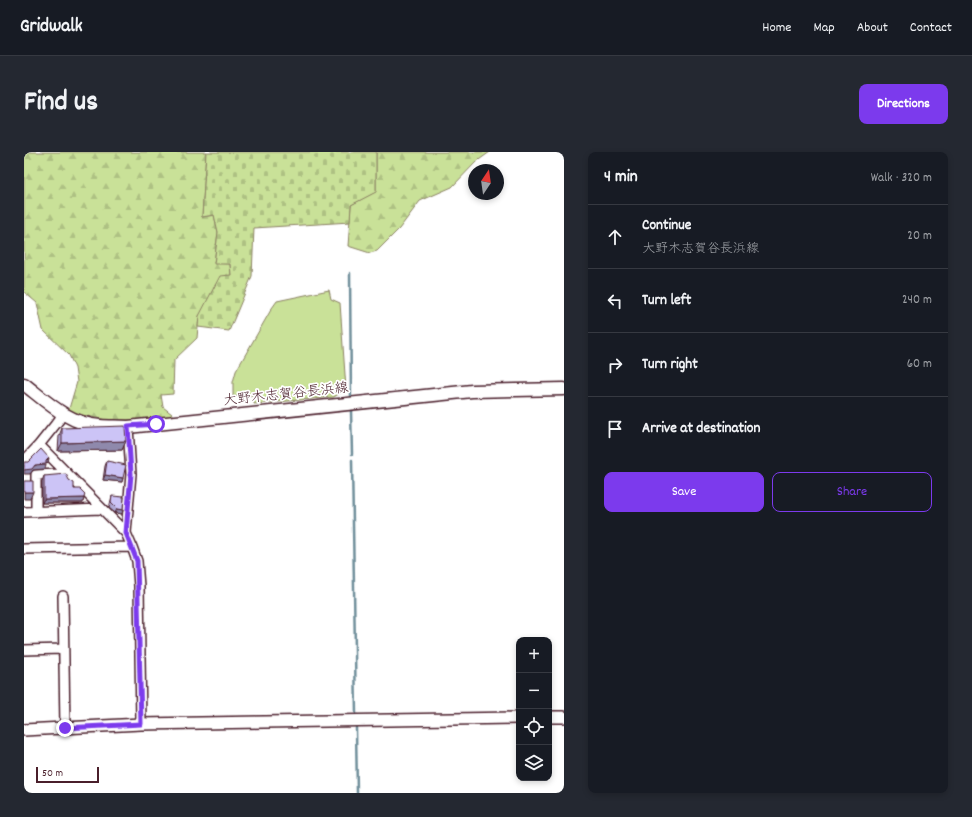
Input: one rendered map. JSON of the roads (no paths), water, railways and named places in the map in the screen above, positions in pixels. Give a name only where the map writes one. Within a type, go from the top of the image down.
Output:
[{"type":"main road","name":"大野木志賀谷長浜線","points":[[24,384],[62,414],[98,426],[128,426],[472,391],[564,389]]},
{"type":"street","points":[[24,461],[40,445],[62,414]]},
{"type":"street","points":[[126,533],[131,474],[128,426]]},
{"type":"street","points":[[40,445],[126,533],[132,547],[137,561],[139,586],[141,724]]},
{"type":"street","points":[[36,512],[36,475],[59,474],[66,472]]},
{"type":"street","points":[[24,512],[101,509]]},
{"type":"street","points":[[24,549],[132,547]]},
{"type":"street","points":[[63,596],[65,728]]},
{"type":"street","points":[[24,650],[63,649]]},
{"type":"street","points":[[552,717],[564,717]]},
{"type":"street","points":[[24,730],[141,724],[516,718]]},
{"type":"waterway","points":[[350,273],[351,400]]},
{"type":"waterway","points":[[351,411],[352,454]]},
{"type":"waterway","points":[[352,460],[356,715]]},
{"type":"waterway","points":[[356,728],[357,793]]}]
